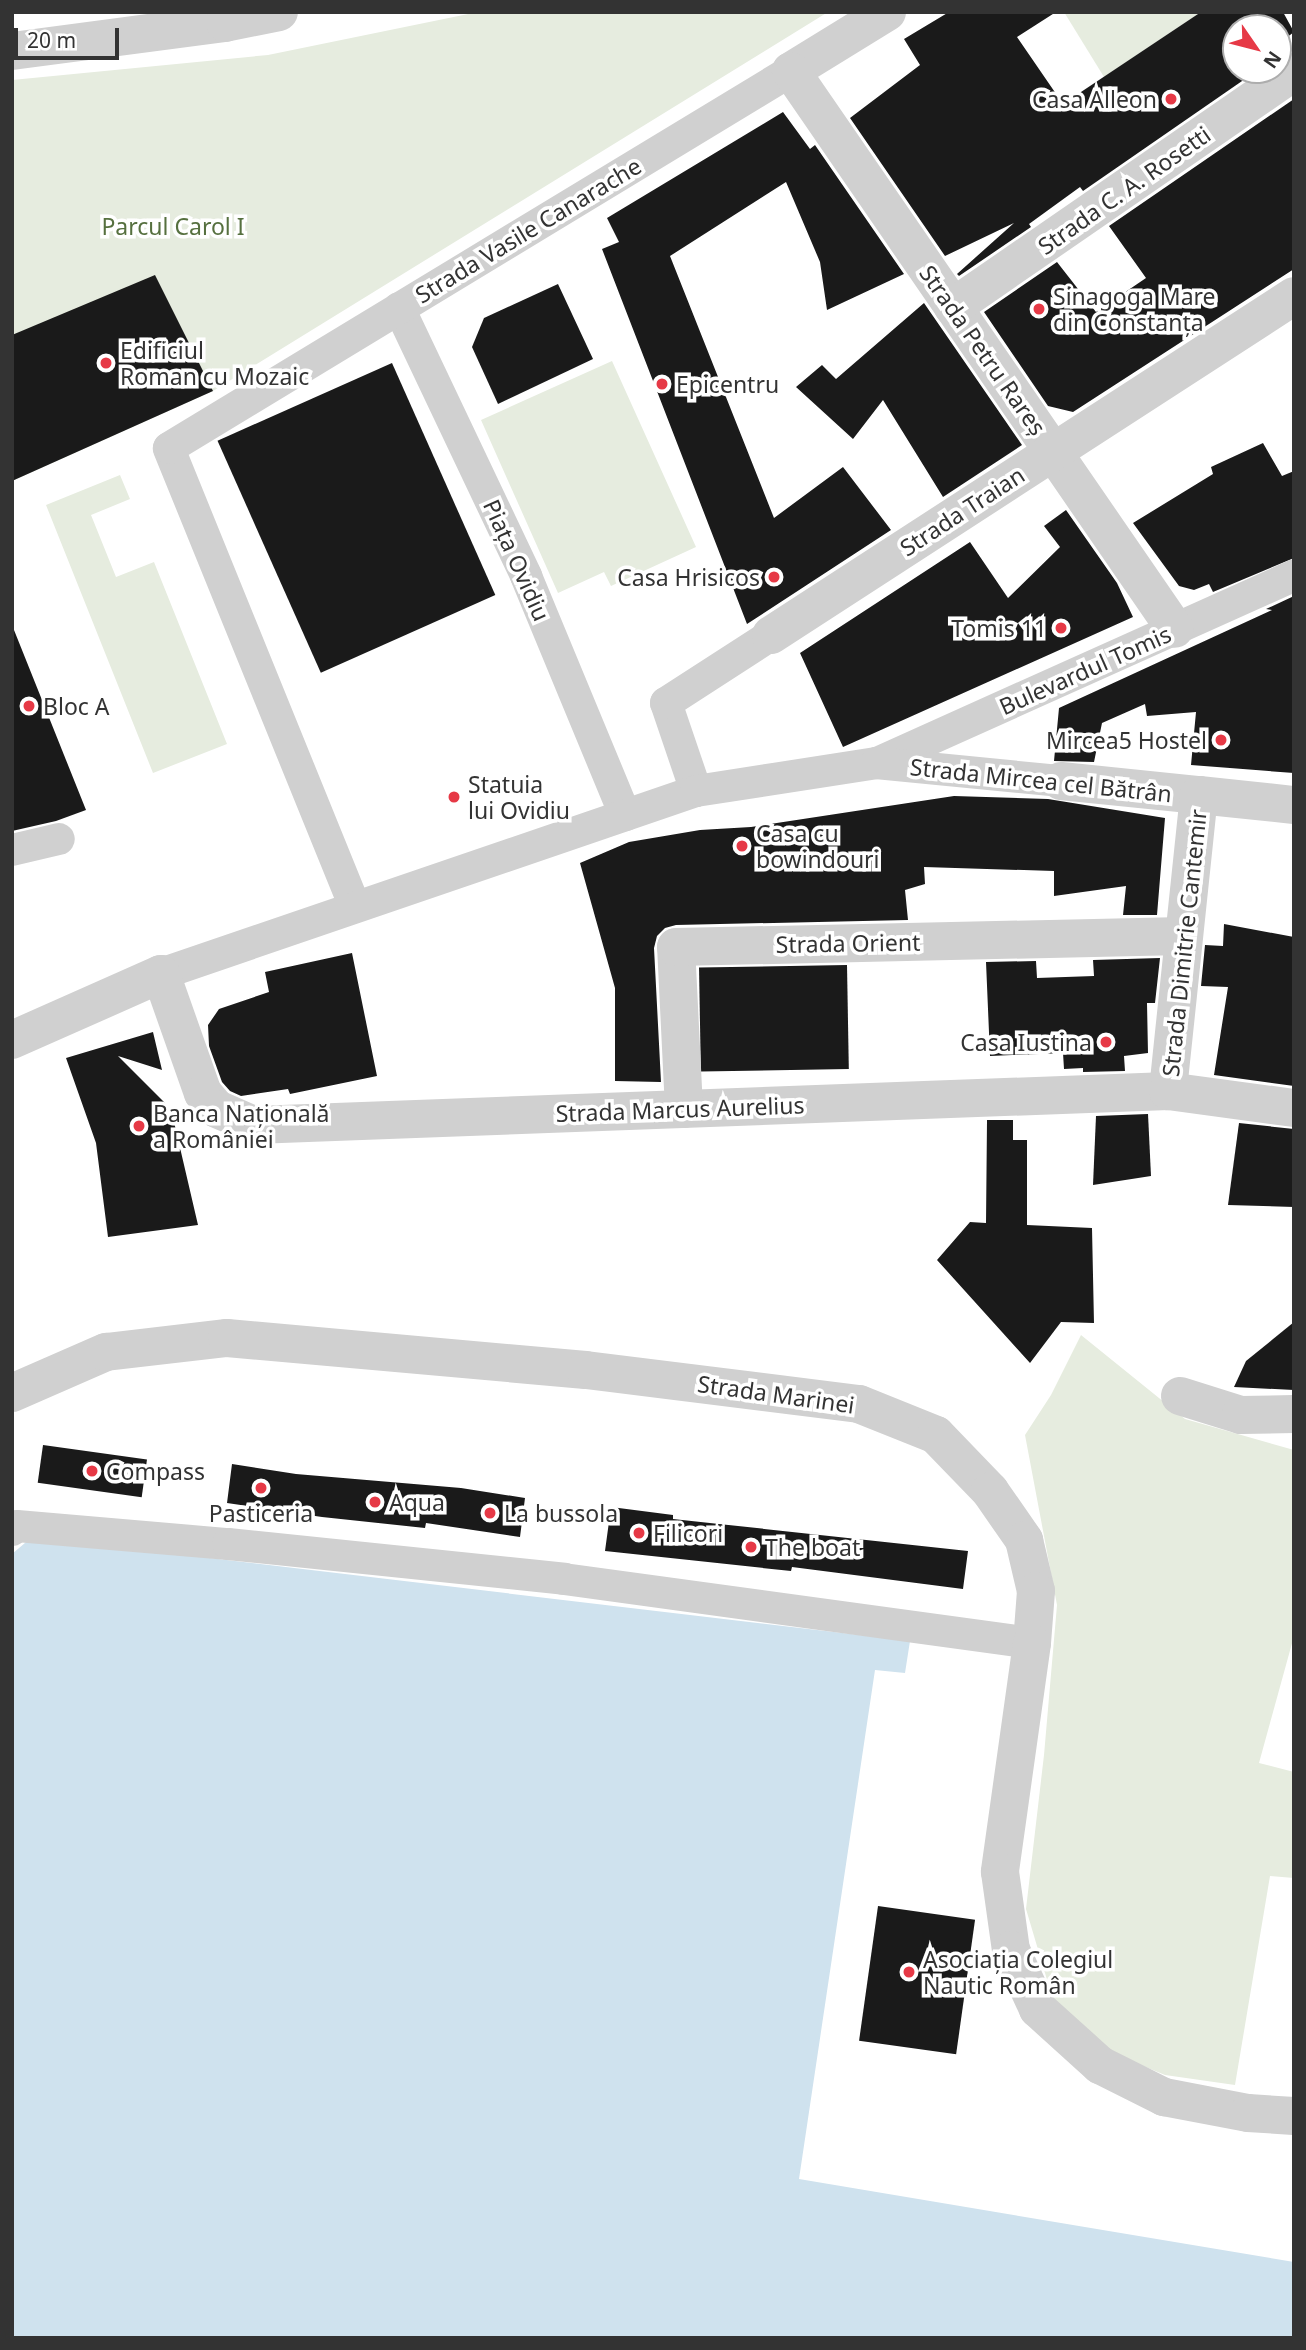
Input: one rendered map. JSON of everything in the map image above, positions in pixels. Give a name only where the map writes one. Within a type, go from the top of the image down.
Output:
[{"type":"street","points":[[20,47],[225,23],[279,12]]},
{"type":"street","name":"Strada Vasile Canarache","points":[[355,907],[169,448],[887,12]]},
{"type":"street","name":"Strada Petru Rareș","points":[[791,71],[1175,629]]},
{"type":"street","name":"Strada C. A. Rosetti","points":[[953,307],[1294,72]]},
{"type":"street","name":"Strada Traian","points":[[755,645],[1294,296]]},
{"type":"street","name":"Piața Ovidiu","points":[[399,308],[526,576],[625,815]]},
{"type":"street","name":"Bulevardul Tomis","points":[[876,763],[1294,576]]},
{"type":"street","points":[[696,791],[666,703],[755,645]]},
{"type":"street","name":"Strada Mircea cel Bătrân","points":[[166,971],[696,791],[876,763],[1294,804]]},
{"type":"street","name":"Strada Dimitrie Cantemir","points":[[1168,1091],[1199,795]]},
{"type":"street","points":[[12,850],[59,839]]},
{"type":"street","name":"Strada Orient","points":[[684,1109],[676,947],[1183,936]]},
{"type":"street","points":[[12,1041],[166,971]]},
{"type":"street","name":"Strada Marcus Aurelius","points":[[166,971],[203,1093],[217,1110],[254,1125],[1168,1091],[1294,1108]]},
{"type":"street","name":"Strada Marinei","points":[[12,1393],[106,1352],[226,1338],[586,1370],[859,1404],[936,1435],[990,1491],[1024,1540],[1036,1591],[1032,1643],[1000,1872],[1011,1950],[1038,2009],[1100,2065],[1164,2097],[1248,2113],[1294,2116]]},
{"type":"street","points":[[1180,1396],[1241,1415],[1294,1414]]},
{"type":"street","points":[[12,1530],[17,1526],[228,1544],[564,1579],[1032,1643]]},
{"type":"green space","name":"Parcul Carol I","points":[[478,12],[828,12],[213,391],[12,481],[12,80],[268,55]]},
{"type":"green space","points":[[1064,12],[1201,12],[1104,77]]},
{"type":"green space","points":[[612,361],[696,547],[611,586],[604,572],[558,593],[481,420]]},
{"type":"green space","points":[[120,475],[130,499],[91,515],[116,577],[154,562],[227,744],[153,773],[46,505]]},
{"type":"green space","points":[[1081,1335],[1185,1419],[1294,1450],[1294,1636],[1259,1763],[1294,1772],[1294,1878],[1270,1876],[1235,2085],[1165,2075],[1107,2051],[1053,2000],[1026,1909],[1044,1755],[1057,1605],[1025,1435],[1051,1395]]},
{"type":"water","points":[[32,1537],[910,1641],[905,1673],[875,1670],[799,2179],[1294,2262],[1294,2338],[12,2338],[12,1554]]},
{"type":"building","points":[[949,12],[1056,12],[1017,37],[1063,104],[1201,12],[1284,14],[1222,14],[1222,84],[1238,84],[1083,191],[1080,187],[1029,224],[1031,227],[959,276],[957,274],[1014,223],[945,256],[850,118],[920,65],[904,39]]},
{"type":"building","points":[[1294,99],[1294,269],[1073,412],[1048,406],[984,312],[1057,262],[1096,312],[1146,278],[1109,226]]},
{"type":"building","points":[[783,112],[810,149],[815,145],[904,274],[827,310],[820,262],[786,182],[670,256],[774,518],[843,467],[891,530],[747,624],[602,249],[619,242],[607,218]]},
{"type":"building","name":"Edificiul Roman cu Mozaic","points":[[155,275],[213,391],[12,481],[12,335]]},
{"type":"building","points":[[558,284],[593,359],[498,404],[472,347],[484,318]]},
{"type":"building","points":[[924,303],[1022,445],[943,497],[883,400],[853,439],[796,387],[822,365],[836,379]]},
{"type":"building","points":[[392,363],[495,595],[321,673],[218,441]]},
{"type":"building","points":[[1263,443],[1282,476],[1294,471],[1294,558],[1213,592],[1209,584],[1194,590],[1179,586],[1133,523],[1213,474],[1211,467]]},
{"type":"building","points":[[1066,510],[1117,583],[1133,617],[843,747],[800,653],[970,542],[1008,598],[1060,547],[1044,526]]},
{"type":"building","points":[[1294,596],[1294,773],[1191,765],[1196,712],[1147,716],[1145,704],[1102,723],[1094,762],[1054,761],[1059,708],[1272,610],[1266,609]]},
{"type":"building","name":"Bloc A","points":[[12,625],[86,810],[56,821],[12,831]]},
{"type":"building","points":[[954,796],[1048,799],[1165,818],[1157,915],[1123,915],[1126,886],[1054,896],[1054,871],[924,867],[925,884],[905,890],[908,920],[676,925],[665,928],[657,936],[654,948],[661,1082],[615,1081],[615,988],[580,863],[629,842],[700,830],[751,827]]},
{"type":"building","points":[[1224,924],[1294,937],[1294,1086],[1214,1075],[1228,987],[1201,986],[1205,945],[1223,946]]},
{"type":"building","points":[[352,953],[377,1076],[290,1094],[288,1089],[241,1096],[230,1091],[222,1082],[209,1046],[208,1025],[219,1009],[269,992],[265,972]]},
{"type":"building","points":[[1160,958],[1155,1003],[1147,1003],[1148,1053],[1124,1056],[1125,1071],[1083,1072],[1083,1068],[1064,1069],[1063,1053],[990,1056],[986,962],[1036,961],[1037,978],[1094,976],[1093,960]]},
{"type":"building","points":[[847,965],[849,1069],[701,1072],[699,968]]},
{"type":"building","name":"Banca Națională a României","points":[[153,1032],[162,1070],[118,1056],[171,1109],[198,1225],[108,1237],[96,1143],[66,1058]]},
{"type":"building","points":[[1148,1114],[1151,1176],[1093,1185],[1096,1116]]},
{"type":"building","points":[[987,1120],[1013,1120],[1013,1140],[1027,1140],[1027,1225],[1092,1228],[1094,1323],[1061,1322],[1030,1363],[937,1260],[970,1222],[986,1223]]},
{"type":"building","points":[[1239,1123],[1294,1129],[1294,1207],[1228,1205]]},
{"type":"building","points":[[1294,1322],[1294,1390],[1234,1387],[1246,1361]]},
{"type":"building","name":"Compass","points":[[43,1445],[147,1460],[142,1497],[38,1483]]},
{"type":"building","points":[[232,1464],[296,1474],[461,1488],[525,1498],[520,1537],[426,1523],[425,1528],[227,1503]]},
{"type":"building","points":[[611,1507],[673,1515],[673,1519],[968,1551],[963,1589],[792,1567],[791,1571],[605,1551]]},
{"type":"building","points":[[878,1906],[975,1920],[956,2054],[859,2041]]},
{"type":"place","name":"Casa Alleon","points":[[1171,99]]},
{"type":"place","name":"Sinagoga Mare din Constanța","points":[[1039,309]]},
{"type":"place","name":"Edificiul Roman cu Mozaic","points":[[106,363]]},
{"type":"place","name":"Epicentru","points":[[662,384]]},
{"type":"place","name":"Casa Hrisicos","points":[[774,577]]},
{"type":"place","name":"Tomis 11","points":[[1061,628]]},
{"type":"place","name":"Bloc A","points":[[29,706]]},
{"type":"place","name":"Mircea5 Hostel","points":[[1221,740]]},
{"type":"place","name":"Statuia lui Ovidiu","points":[[454,797]]},
{"type":"place","name":"Casa cu bowindouri","points":[[742,846]]},
{"type":"place","name":"Casa Iustina","points":[[1106,1042]]},
{"type":"place","name":"Banca Națională a României","points":[[139,1126]]},
{"type":"place","name":"Compass","points":[[92,1471]]},
{"type":"place","name":"Pasticeria","points":[[261,1488]]},
{"type":"place","name":"Aqua","points":[[375,1502]]},
{"type":"place","name":"La bussola","points":[[490,1513]]},
{"type":"place","name":"Filicori","points":[[639,1533]]},
{"type":"place","name":"The boat","points":[[751,1547]]},
{"type":"place","name":"Asociația Colegiul Nautic Român","points":[[909,1972]]}]
